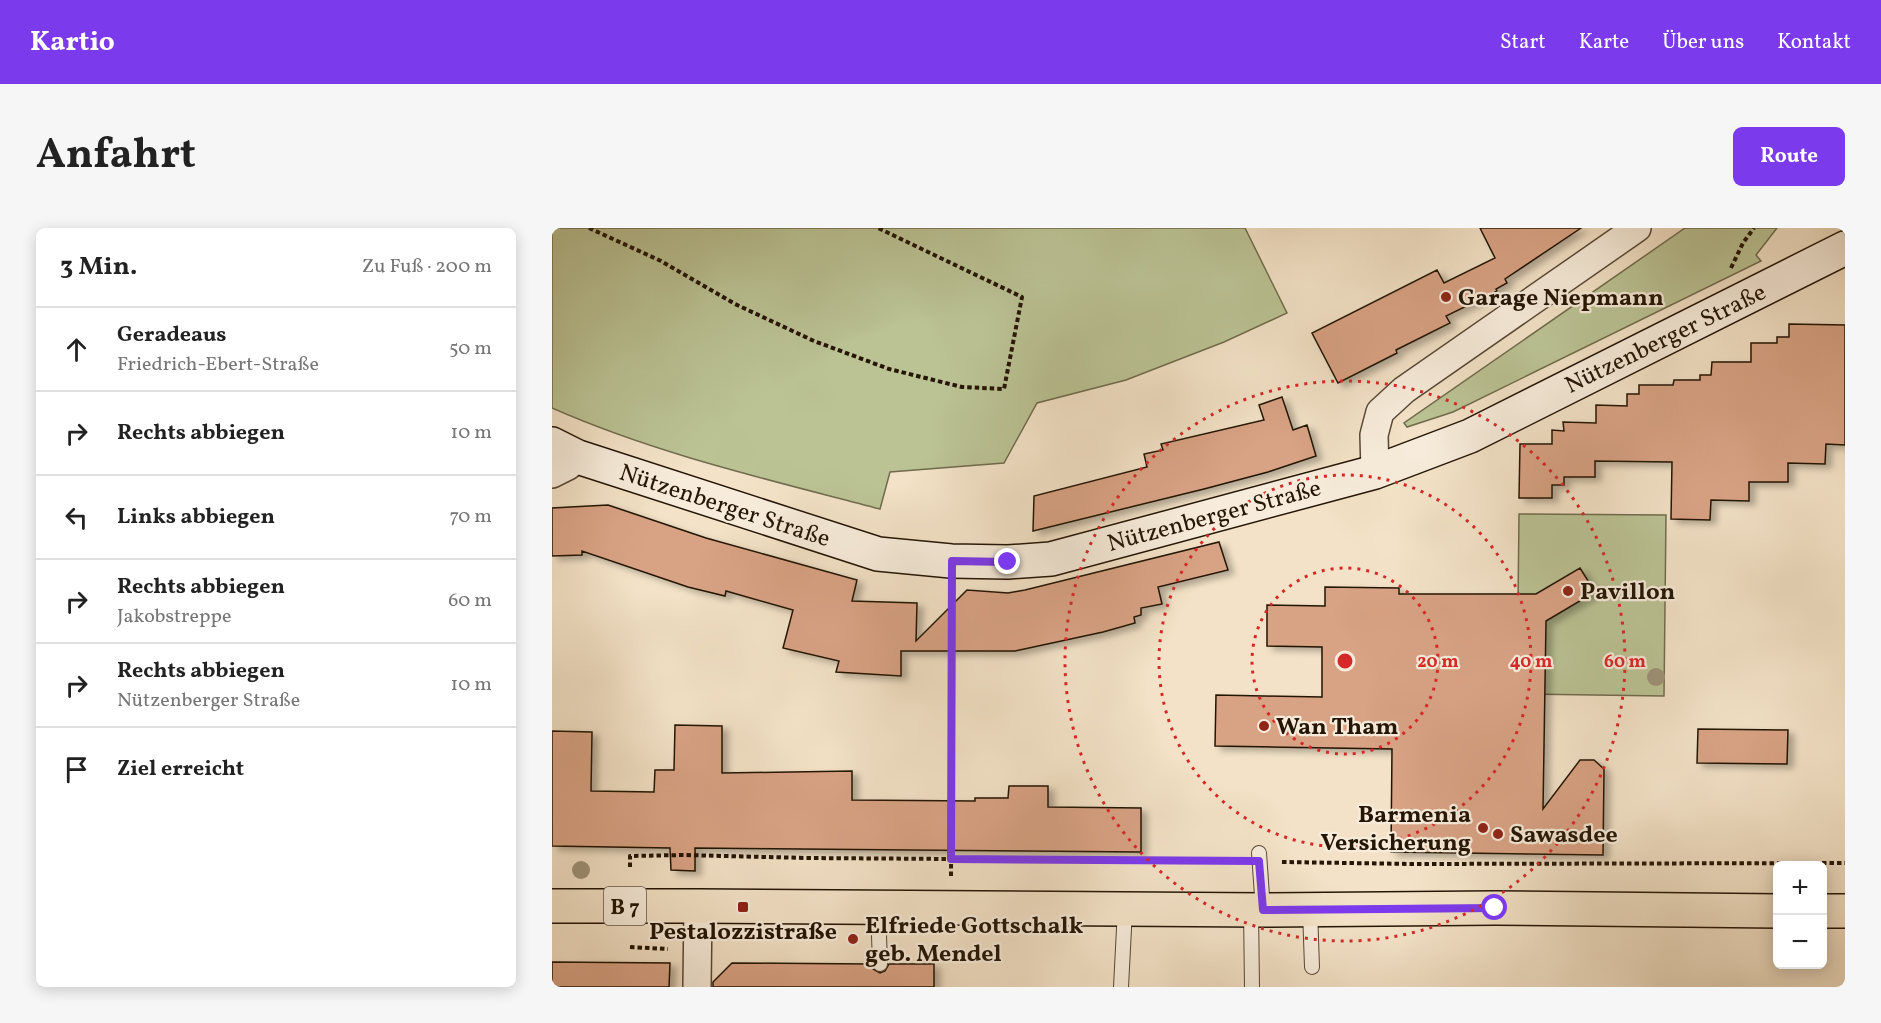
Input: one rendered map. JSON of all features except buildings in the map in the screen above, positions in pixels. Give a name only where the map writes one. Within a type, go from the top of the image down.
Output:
[{"type":"main road","name":"B 7","points":[[552,906],[1257,910],[1506,908],[1773,911]]},
{"type":"main road","points":[[1827,911],[1845,911]]},
{"type":"street","points":[[1375,472],[1374,435],[1380,412],[1404,390],[1637,228]]},
{"type":"street","name":"Nützenberger Straße","points":[[561,458],[878,554],[952,561],[1008,562],[1051,559],[1375,472],[1470,436],[1845,248]]},
{"type":"street","points":[[697,987],[698,906]]},
{"type":"lane","points":[[1251,987],[1259,857]]},
{"type":"lane","points":[[878,907],[880,964]]},
{"type":"lane","points":[[1121,987],[1125,909]]},
{"type":"lane","points":[[1310,910],[1312,967]]},
{"type":"path","points":[[589,228],[661,261],[735,304],[814,341],[900,372],[962,387],[1004,389],[1022,297],[878,228]]},
{"type":"path","points":[[952,561],[952,909]]},
{"type":"path","points":[[630,867],[630,856],[640,855],[951,859],[1259,857],[1413,864],[1845,863]]},
{"type":"path","points":[[630,947],[668,948],[670,954]]},
{"type":"green space","points":[[552,228],[1245,228],[1287,313],[1224,342],[1126,380],[1037,403],[1004,463],[890,472],[880,509],[672,453],[552,408]]},
{"type":"green space","points":[[1685,228],[1777,228],[1756,255],[1761,261],[1453,412],[1407,427],[1404,423]]},
{"type":"green space","points":[[1519,514],[1666,515],[1664,696],[1517,694]]},
{"type":"place","name":"Garage Niepmann","points":[[1446,297]]},
{"type":"place","name":"Pavillon","points":[[1568,591]]},
{"type":"place","name":"Wan Tham","points":[[1264,726]]},
{"type":"place","name":"Barmenia Versicherung","points":[[1483,828]]},
{"type":"place","name":"Sawasdee","points":[[1498,834]]},
{"type":"place","name":"Pestalozzistraße","points":[[743,907]]},
{"type":"place","name":"Elfriede Gottschalk geb. Mendel","points":[[853,939]]},
{"type":"route","points":[[1008,562],[952,561],[951,859],[1259,861],[1263,910],[1495,908]]}]
